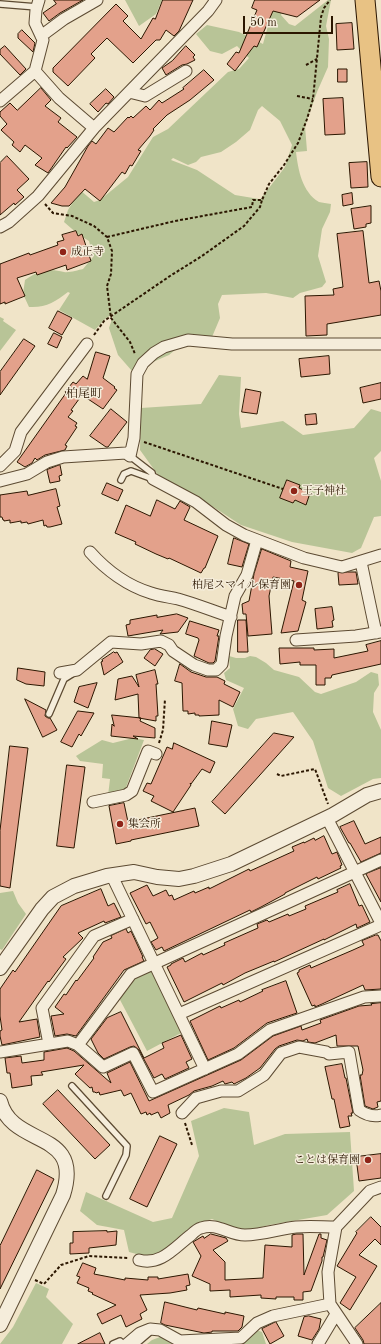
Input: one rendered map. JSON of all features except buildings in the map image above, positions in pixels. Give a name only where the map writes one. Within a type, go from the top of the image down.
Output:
[{"type":"highway","points":[[365,0],[381,177]]},
{"type":"street","points":[[41,36],[64,19],[97,0]]},
{"type":"street","points":[[0,227],[9,222],[38,196],[94,128],[208,11],[216,0]]},
{"type":"street","points":[[0,101],[35,71],[43,40],[35,23],[38,3]]},
{"type":"street","points":[[35,71],[59,98],[94,128]]},
{"type":"street","points":[[129,92],[145,96],[186,71]]},
{"type":"street","points":[[0,481],[27,474],[47,462],[63,457],[126,453],[130,456],[134,438],[137,374],[143,363],[154,353],[164,347],[188,340],[232,344],[381,344]]},
{"type":"street","points":[[0,466],[15,451],[21,432],[87,344]]},
{"type":"street","points":[[154,479],[196,502],[226,526],[244,535],[304,558],[342,567],[381,555]]},
{"type":"street","points":[[60,673],[77,670],[111,642],[141,644],[161,641],[169,645],[173,651],[194,665],[208,670],[216,670],[222,664],[235,596],[247,575],[257,540]]},
{"type":"street","points":[[90,552],[102,565],[112,572],[131,584],[150,593],[179,599],[231,617]]},
{"type":"street","points":[[296,640],[356,636],[379,632],[361,562]]},
{"type":"street","points":[[93,802],[126,795],[132,790],[148,751],[156,754]]},
{"type":"street","points":[[2,962],[42,909],[53,897],[74,886],[134,872],[157,877],[179,879],[194,876],[232,864],[328,813],[367,795],[381,791]]},
{"type":"street","points":[[179,1014],[381,924],[328,813]]},
{"type":"street","points":[[78,1045],[131,974],[381,860]]},
{"type":"street","points":[[112,876],[204,1068]]},
{"type":"street","points":[[50,1044],[42,1008],[94,936],[133,919]]},
{"type":"street","points":[[0,1052],[68,1041],[78,1045],[102,1067],[133,1053],[153,1092],[238,1054],[270,1030],[364,997],[381,996]]},
{"type":"street","points":[[182,1113],[196,1098],[221,1091],[238,1092],[264,1075],[281,1053],[300,1047],[326,1052],[329,1054],[349,1052],[359,1110],[366,1115],[381,1115]]},
{"type":"street","points":[[0,1101],[5,1113],[21,1130],[53,1146],[59,1152],[65,1161],[67,1170],[67,1183],[63,1195],[29,1277],[0,1325]]},
{"type":"street","points":[[357,1344],[330,1304],[328,1272],[336,1227],[370,1191],[381,1187]]},
{"type":"street","points":[[139,1260],[144,1262],[153,1261],[164,1257],[199,1228],[209,1226],[216,1226],[237,1235],[298,1227],[336,1227]]},
{"type":"street","points":[[126,1344],[140,1333],[150,1329],[160,1330],[180,1340],[241,1338],[257,1323],[273,1316],[330,1304]]},
{"type":"street","points":[[318,1344],[336,1314]]},
{"type":"lane","points":[[0,4],[38,3]]},
{"type":"lane","points":[[130,456],[152,473],[154,479]]},
{"type":"lane","points":[[121,480],[124,474],[131,471],[154,479]]},
{"type":"lane","points":[[214,525],[226,526]]},
{"type":"lane","points":[[49,714],[64,680],[77,670]]},
{"type":"lane","points":[[72,1086],[127,1146],[126,1155],[106,1196]]},
{"type":"lane","points":[[136,1344],[154,1330]]},
{"type":"lane","points":[[113,1344],[120,1341],[123,1344]]},
{"type":"path","points":[[87,344],[104,321],[202,256],[238,230],[253,217],[260,207],[269,184],[284,165],[298,143],[313,99],[321,17],[324,8],[330,0]]},
{"type":"path","points":[[306,65],[317,59]]},
{"type":"path","points":[[297,96],[313,99]]},
{"type":"path","points":[[38,196],[53,213],[72,216],[94,226],[108,237],[112,251],[111,274],[107,286],[111,317],[130,342],[136,355],[137,374]]},
{"type":"path","points":[[108,237],[175,221],[252,207],[253,200],[262,200]]},
{"type":"path","points":[[134,438],[283,489]]},
{"type":"path","points":[[163,730],[165,699]]},
{"type":"path","points":[[276,774],[281,776],[315,769],[328,813]]},
{"type":"path","points":[[182,1113],[192,1145]]},
{"type":"path","points":[[29,1277],[44,1284],[61,1265],[89,1256],[127,1258]]},
{"type":"green space","points":[[125,0],[162,0],[156,14],[139,26]]},
{"type":"green space","points":[[275,0],[285,0],[281,15],[289,24],[295,26],[328,0],[331,0],[326,26],[329,39],[328,67],[305,126],[307,151],[296,152],[302,180],[313,198],[319,202],[331,204],[330,212],[322,229],[318,256],[326,282],[322,287],[300,293],[293,298],[266,293],[222,295],[218,304],[220,318],[212,337],[182,344],[169,355],[132,371],[118,355],[109,328],[114,313],[105,319],[95,330],[59,310],[70,293],[68,292],[50,304],[29,307],[23,294],[25,280],[34,274],[48,270],[68,272],[83,269],[93,257],[89,241],[79,235],[64,222],[68,210],[80,190],[94,202],[100,200],[128,177],[153,137],[168,129],[228,72],[239,69],[249,58],[237,46],[222,54],[210,51],[196,34],[207,25],[239,32],[263,44]],"holes":[[[262,106],[280,121],[292,145],[285,167],[259,201],[259,199],[235,195],[197,170],[171,160],[173,158],[188,165],[196,162],[201,157],[221,152],[250,130],[258,110]]]},
{"type":"green space","points":[[0,317],[4,319],[3,321],[16,330],[0,351]]},
{"type":"green space","points":[[219,375],[241,377],[239,414],[241,428],[283,421],[303,435],[354,428],[371,409],[381,412],[381,451],[374,458],[381,481],[381,516],[374,517],[361,548],[352,553],[292,542],[241,525],[198,497],[158,475],[140,450],[141,408],[201,404]]},
{"type":"green space","points":[[229,656],[236,658],[245,658],[250,656],[256,657],[274,670],[299,677],[315,692],[321,694],[356,682],[371,672],[378,674],[379,685],[374,693],[373,712],[381,730],[381,778],[373,779],[341,796],[328,788],[313,741],[293,712],[256,719],[248,729],[238,726],[233,709],[244,688],[226,680],[224,673],[230,668]]},
{"type":"green space","points":[[133,738],[144,740],[125,790],[108,796],[110,779],[102,778],[103,764],[80,761],[76,756],[102,740],[113,743]]},
{"type":"green space","points":[[13,891],[18,903],[26,914],[2,950],[0,949],[0,893]]},
{"type":"green space","points":[[149,971],[153,972],[181,1033],[147,1051],[119,998],[135,977]]},
{"type":"green space","points":[[224,1108],[249,1112],[254,1145],[285,1134],[350,1132],[354,1191],[327,1215],[269,1225],[250,1230],[236,1230],[212,1219],[198,1224],[159,1253],[144,1256],[129,1252],[124,1230],[97,1225],[80,1211],[86,1192],[153,1222],[172,1218],[199,1156],[191,1121]]},
{"type":"green space","points":[[36,1283],[49,1289],[46,1297],[73,1324],[62,1344],[0,1344],[13,1327]]},
{"type":"green space","points":[[254,1329],[262,1332],[266,1344],[147,1344],[160,1337],[222,1342]]},
{"type":"place","name":"成正寺","points":[[63,252]]},
{"type":"place","name":"王子神社","points":[[294,491]]},
{"type":"place","name":"柏尾スマイル保育園","points":[[299,585]]},
{"type":"place","name":"集会所","points":[[120,824]]},
{"type":"place","name":"ことは保育園","points":[[368,1160]]},
{"type":"district","name":"柏尾町","points":[[84,394]]}]
